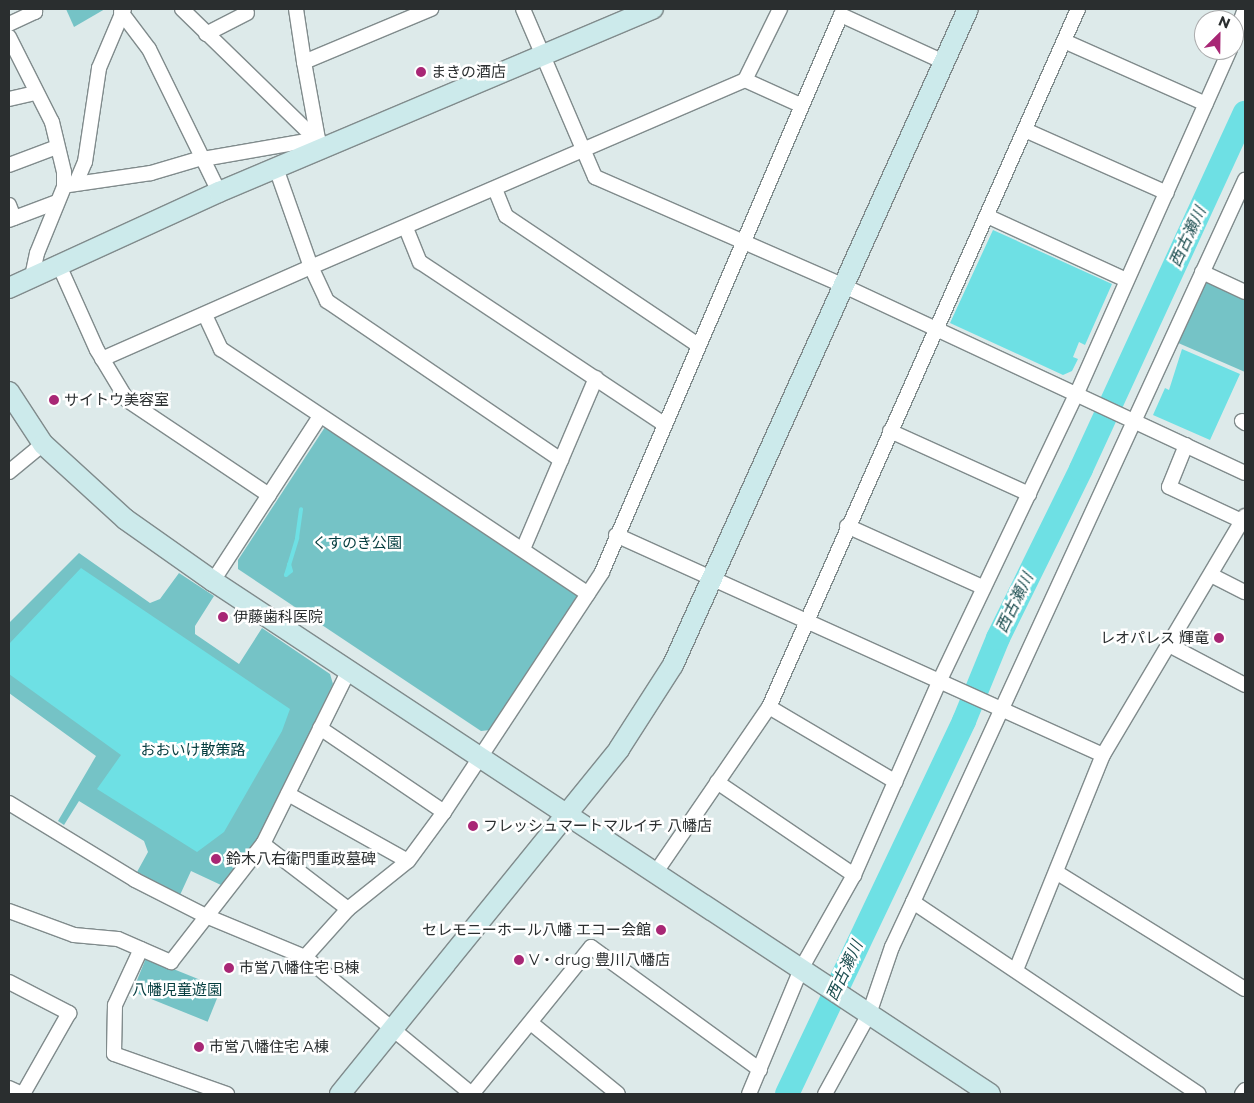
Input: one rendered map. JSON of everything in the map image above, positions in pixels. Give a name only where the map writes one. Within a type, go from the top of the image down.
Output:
[{"type":"street","points":[[9,24],[35,12],[34,9]]},
{"type":"street","points":[[182,9],[321,143]]},
{"type":"street","points":[[296,9],[304,62],[321,143]]},
{"type":"street","points":[[304,62],[431,9]]},
{"type":"street","points":[[523,9],[595,177],[844,286],[1090,398],[1245,473]]},
{"type":"street","points":[[9,288],[32,278],[58,263],[276,168],[321,143],[544,55],[653,9]]},
{"type":"street","points":[[102,359],[745,80],[780,9]]},
{"type":"street","points":[[340,1094],[566,814],[648,706],[673,665],[714,579],[968,9]]},
{"type":"street","points":[[656,872],[769,707],[847,526],[1078,9]]},
{"type":"street","points":[[123,11],[149,49],[219,192]]},
{"type":"street","points":[[32,278],[37,253],[57,202],[85,162],[100,68],[123,11]]},
{"type":"street","points":[[206,34],[247,13]]},
{"type":"street","points":[[305,957],[348,908],[408,861],[444,812],[602,572],[616,535],[665,425],[800,105],[841,15],[944,62]]},
{"type":"street","points":[[9,37],[52,122],[64,172],[70,185]]},
{"type":"street","points":[[1064,41],[1206,104]]},
{"type":"street","points":[[749,1094],[801,969],[854,875],[896,782],[945,685],[984,588],[1077,393],[1226,60]]},
{"type":"street","points":[[745,80],[800,105]]},
{"type":"street","points":[[9,99],[36,93]]},
{"type":"street","points":[[1024,130],[1167,193]]},
{"type":"street","points":[[70,185],[151,173],[202,158],[321,143]]},
{"type":"street","points":[[9,165],[57,147]]},
{"type":"street","points":[[276,168],[311,267],[326,301],[561,460]]},
{"type":"street","points":[[825,1094],[869,1014],[892,947],[996,708],[1130,418],[1245,183]]},
{"type":"street","points":[[495,189],[506,216],[698,345]]},
{"type":"street","points":[[10,214],[57,202]]},
{"type":"street","points":[[986,216],[1126,280]]},
{"type":"street","points":[[406,228],[420,262],[665,425]]},
{"type":"street","points":[[58,263],[102,359],[127,400],[269,495]]},
{"type":"street","points":[[1202,272],[1245,292]]},
{"type":"street","points":[[205,314],[221,350],[588,594]]},
{"type":"street","points":[[523,549],[596,378]]},
{"type":"street","points":[[9,392],[43,444],[125,519],[213,581],[481,756],[990,1094]]},
{"type":"street","points":[[213,581],[320,416]]},
{"type":"street","points":[[890,431],[1028,494]]},
{"type":"street","points":[[9,472],[43,444]]},
{"type":"street","points":[[1016,970],[1103,755],[1171,646],[1244,518],[1169,487],[1186,445]]},
{"type":"street","points":[[847,526],[984,588]]},
{"type":"street","points":[[616,535],[1103,755]]},
{"type":"street","points":[[1211,574],[1245,592]]},
{"type":"street","points":[[1171,646],[1245,685]]},
{"type":"street","points":[[9,911],[74,935],[118,939],[171,962],[263,844],[349,670]]},
{"type":"street","points":[[769,707],[896,782]]},
{"type":"street","points":[[320,728],[444,812]]},
{"type":"street","points":[[717,782],[854,875]]},
{"type":"street","points":[[288,794],[408,861]]},
{"type":"street","points":[[9,803],[135,880],[206,916],[305,957],[472,1094],[591,947],[760,1070]]},
{"type":"street","points":[[263,844],[348,908]]},
{"type":"street","points":[[1056,872],[1245,990]]},
{"type":"street","points":[[913,902],[1199,1094]]},
{"type":"street","points":[[140,949],[115,1005],[114,1054],[227,1094]]},
{"type":"street","points":[[9,982],[69,1013],[23,1094],[9,1088]]},
{"type":"street","points":[[531,1023],[618,1094]]},
{"type":"street","points":[[1242,1094],[1245,1090]]},
{"type":"green space","points":[[66,9],[105,9],[74,27]]},
{"type":"green space","points":[[1205,278],[1245,296],[1245,372],[1176,342]]},
{"type":"green space","name":"くすのき公園","points":[[327,424],[581,597],[490,730],[481,731],[238,569],[238,560]]},
{"type":"green space","name":"おおいけ散策路","points":[[79,553],[150,603],[160,599],[179,573],[214,596],[195,626],[195,634],[239,664],[262,628],[330,674],[333,684],[258,839],[221,885],[191,871],[180,895],[137,872],[148,852],[144,841],[79,801],[64,825],[58,821],[96,756],[9,693],[9,623]]},
{"type":"green space","name":"八幡児童遊園","points":[[146,958],[221,988],[208,1022],[133,991]]},
{"type":"shaded area","points":[[993,230],[1112,284],[1085,345],[1079,342],[1073,357],[1078,359],[1072,371],[1063,375],[950,323]]},
{"type":"shaded area","points":[[1182,349],[1240,374],[1210,440],[1153,415],[1165,388],[1169,390]]},
{"type":"shaded area","name":"おおいけ散策路","points":[[81,568],[290,709],[282,731],[224,832],[197,852],[97,789],[121,755],[9,674],[9,644]]},
{"type":"waterway","name":"西古瀬川","points":[[787,1094],[964,721],[998,638],[1081,469],[1245,113]]},
{"type":"waterway","points":[[286,575],[297,538],[301,509]]},
{"type":"waterway","points":[[286,575],[291,571],[289,564]]},
{"type":"place","name":"まきの酒店","points":[[421,72]]},
{"type":"place","name":"サイトウ美容室","points":[[54,400]]},
{"type":"place","name":"伊藤歯科医院","points":[[223,617]]},
{"type":"place","name":"レオパレス 輝竜","points":[[1219,638]]},
{"type":"place","name":"フレッシュマートマルイチ 八幡店","points":[[473,826]]},
{"type":"place","name":"鈴木八右衛門重政墓碑","points":[[216,859]]},
{"type":"place","name":"セレモニーホール八幡 エコー会館","points":[[661,930]]},
{"type":"place","name":"V・drug 豊川八幡店","points":[[519,960]]},
{"type":"place","name":"市営八幡住宅 B棟","points":[[229,968]]},
{"type":"place","name":"市営八幡住宅 A棟","points":[[199,1047]]}]
